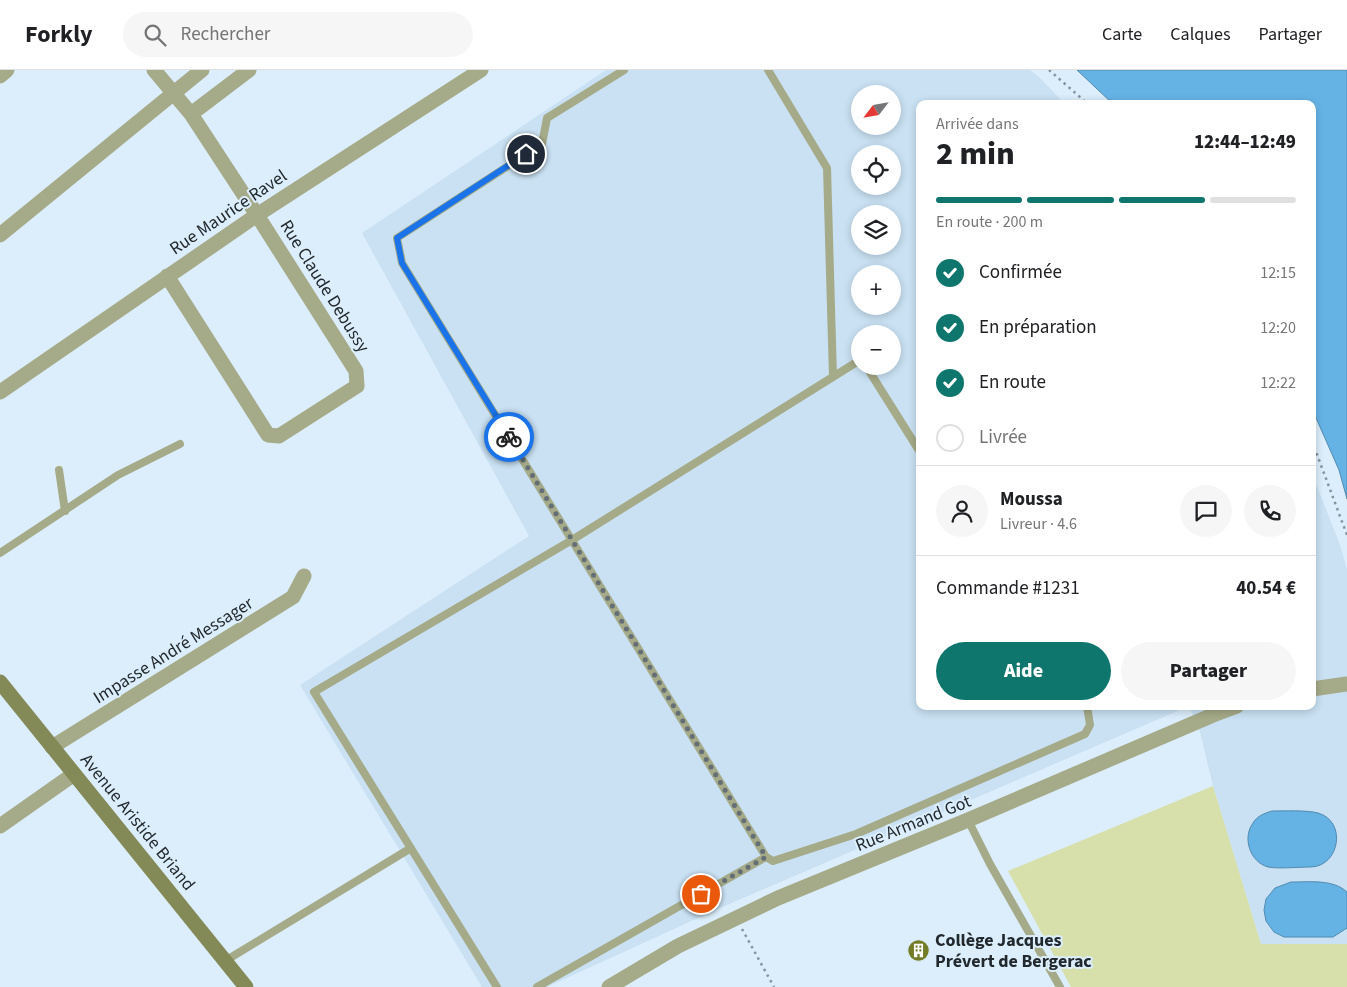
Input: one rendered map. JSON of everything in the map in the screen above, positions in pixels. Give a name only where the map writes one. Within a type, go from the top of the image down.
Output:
[{"type":"main road","name":"Avenue Aristide Briand","points":[[0,682],[246,987]]},
{"type":"street","points":[[0,76],[8,70]]},
{"type":"street","points":[[154,70],[191,114],[257,215]]},
{"type":"street","points":[[0,235],[202,70]]},
{"type":"street","points":[[191,114],[249,70]]},
{"type":"street","name":"Rue Maurice Ravel","points":[[0,392],[257,215],[481,70]]},
{"type":"street","name":"Rue Claude Debussy","points":[[166,276],[268,435],[279,436],[357,386],[356,371],[257,215]]},
{"type":"street","name":"Impasse André Messager","points":[[52,746],[293,597],[304,576]]},
{"type":"street","points":[[1316,688],[1347,684]]},
{"type":"street","name":"Rue Armand Got","points":[[609,987],[678,946],[735,917],[1228,710]]},
{"type":"street","points":[[0,826],[74,774]]},
{"type":"lane","points":[[624,70],[547,118],[542,144],[397,238],[402,263],[766,857],[772,861],[856,834],[1084,734],[1090,725],[1088,710]]},
{"type":"lane","points":[[768,70],[827,168],[832,377]]},
{"type":"lane","points":[[497,987],[314,692],[572,540],[851,365]]},
{"type":"lane","points":[[872,375],[916,446]]},
{"type":"lane","points":[[0,553],[118,475],[180,444]]},
{"type":"lane","points":[[59,470],[65,510]]},
{"type":"lane","points":[[968,820],[990,864],[1060,987]]},
{"type":"lane","points":[[225,961],[411,848]]},
{"type":"lane","points":[[537,987],[766,857]]},
{"type":"path","points":[[1049,70],[1083,100]]},
{"type":"path","points":[[1316,452],[1347,535]]},
{"type":"path","points":[[735,917],[774,987]]},
{"type":"shaded area","points":[[606,70],[1030,70],[1061,100],[916,100],[916,710],[1180,710],[720,908],[547,987],[482,987],[300,685],[529,536],[362,233]]},
{"type":"shaded area","points":[[1316,484],[1340,545],[1347,569],[1347,944],[1261,944],[1213,786],[1200,732],[1191,710],[1316,710]]},
{"type":"green space","points":[[1213,786],[1261,944],[1347,944],[1347,987],[1071,987],[1008,871]]},
{"type":"water","points":[[1077,70],[1347,70],[1347,499],[1339,470],[1316,418],[1316,100],[1109,100]]},
{"type":"water","points":[[1272,811],[1313,812],[1327,818],[1333,825],[1336,833],[1334,852],[1321,865],[1311,867],[1283,868],[1268,867],[1262,864],[1252,855],[1248,836],[1257,818]]},
{"type":"water","points":[[1291,882],[1328,883],[1347,892],[1347,928],[1333,937],[1284,937],[1274,932],[1266,921],[1264,910],[1266,899],[1275,888]]},
{"type":"way so far","points":[[509,437],[766,857],[701,894]]},
{"type":"place","name":"Collège Jacques Prévert de Bergerac","points":[[919,950]]},
{"type":"route","points":[[509,437],[402,263],[397,238],[526,154]]}]
